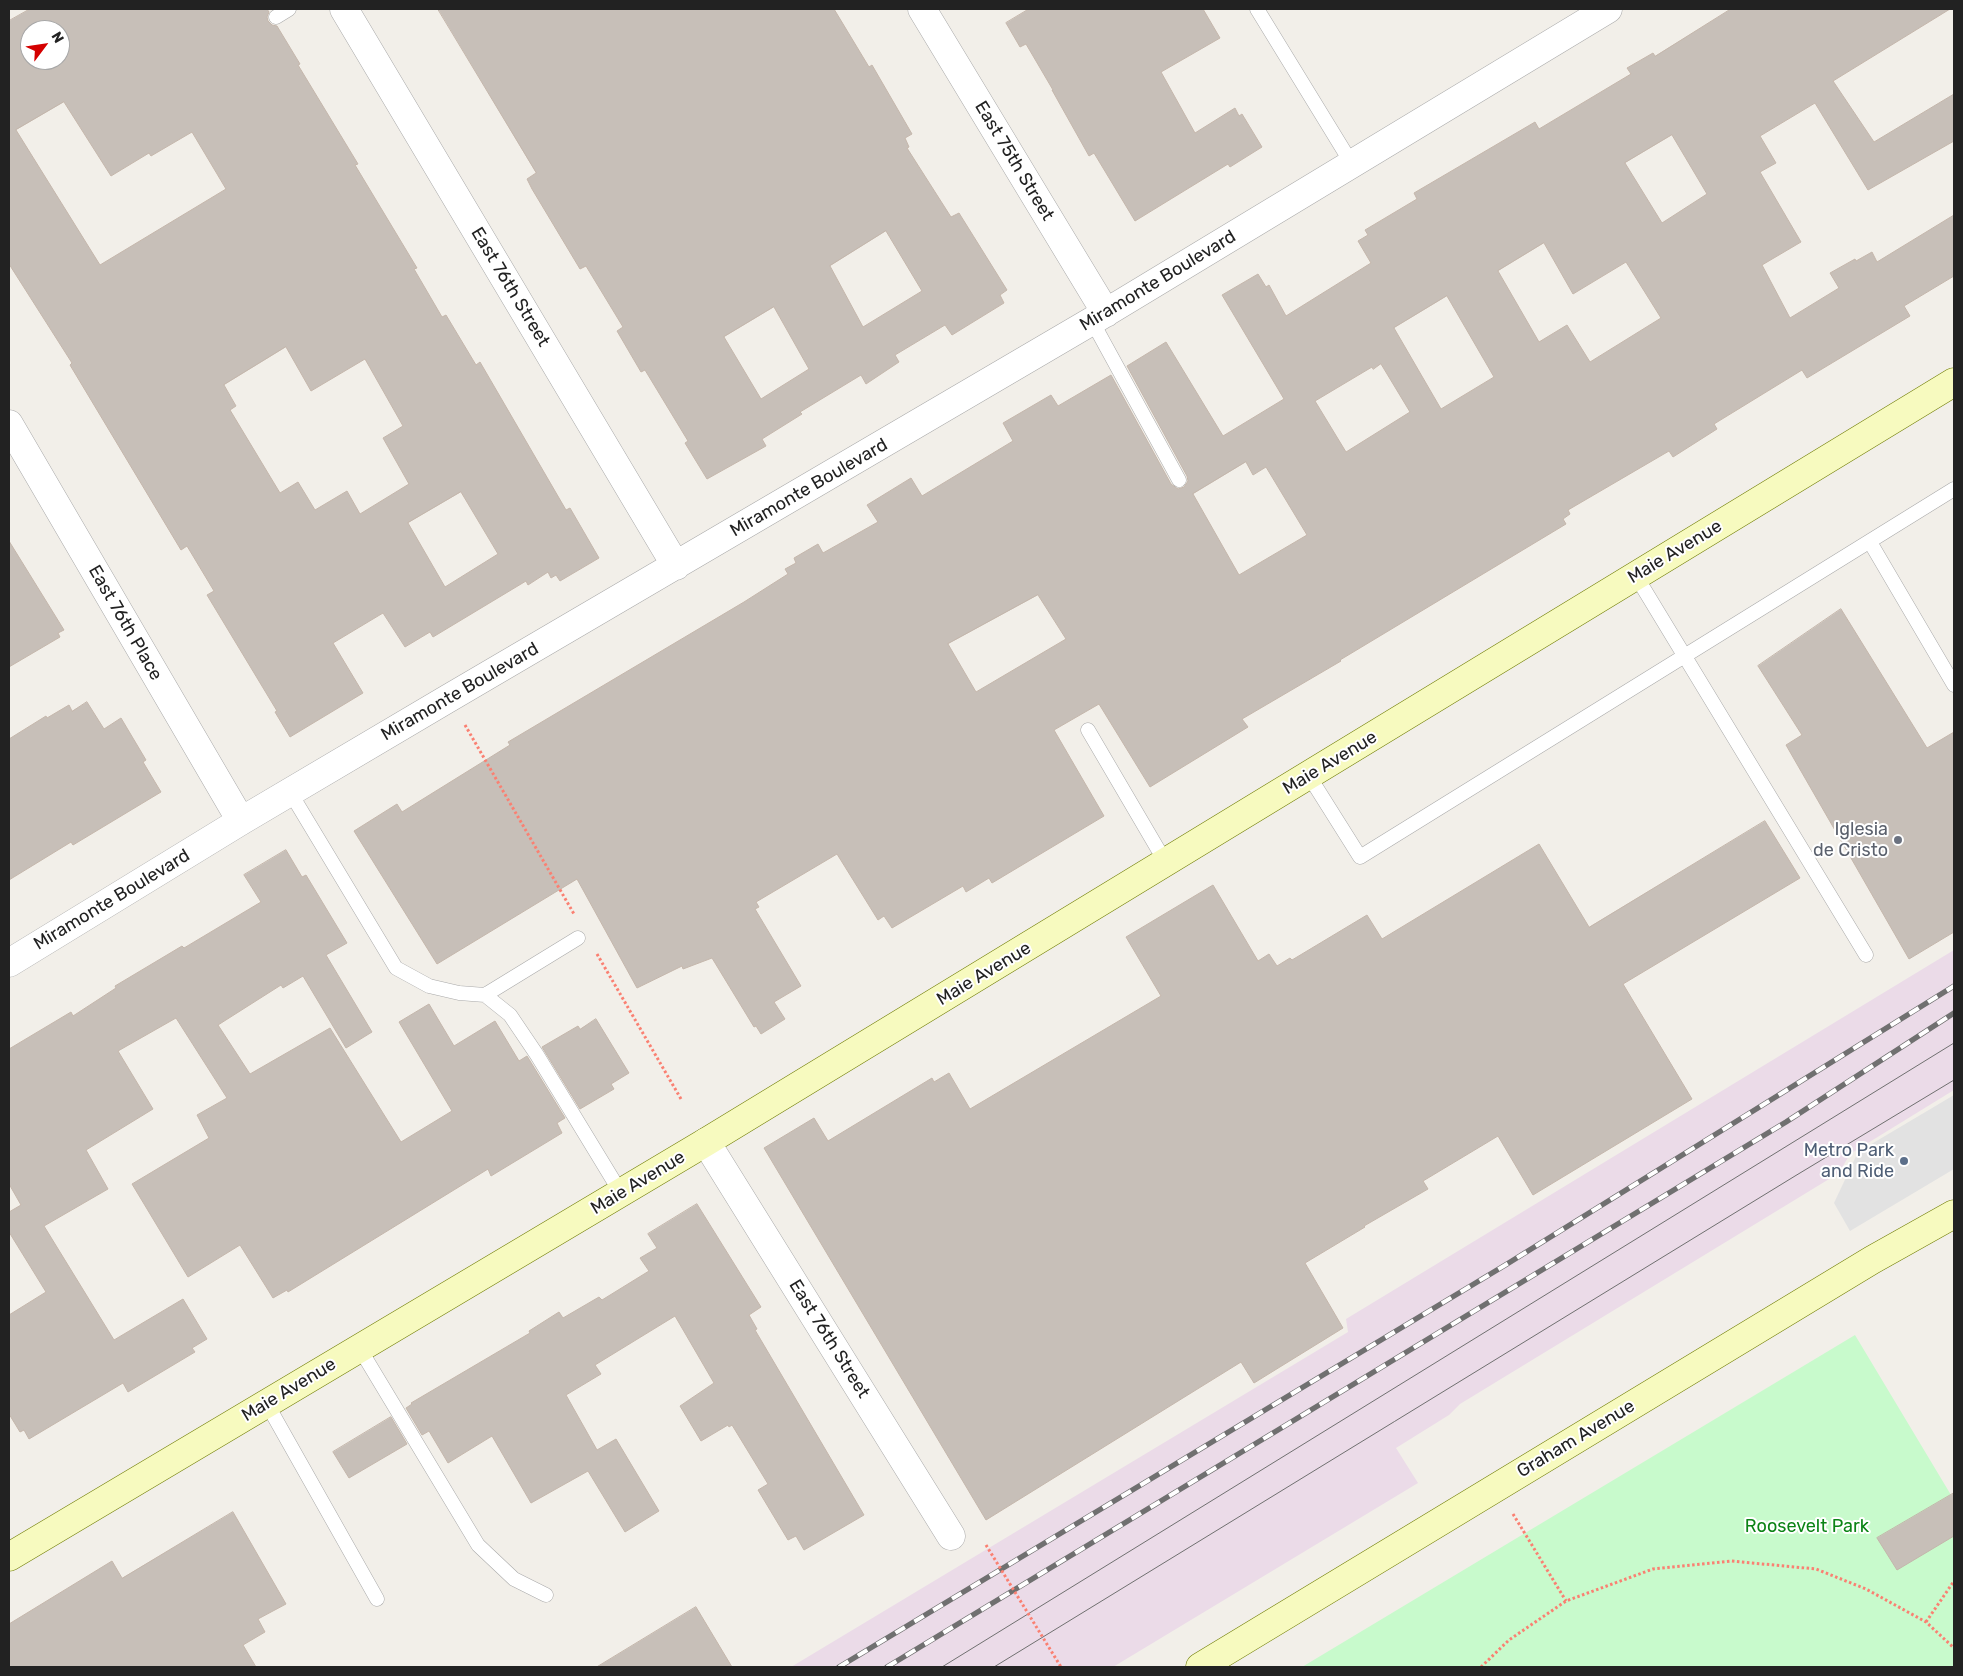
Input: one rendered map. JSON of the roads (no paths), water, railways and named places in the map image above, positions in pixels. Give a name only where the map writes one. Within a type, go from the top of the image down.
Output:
[{"type":"street","name":"East 76th Street","points":[[344,9],[676,566]]},
{"type":"street","name":"East 75th Street","points":[[922,9],[1099,317]]},
{"type":"street","name":"Miramonte Boulevard","points":[[9,963],[241,821],[1099,317],[1608,9]]},
{"type":"street","name":"Maie Avenue","points":[[9,1557],[706,1142],[1954,382]]},
{"type":"street","name":"East 76th Place","points":[[9,424],[241,821]]},
{"type":"street","name":"East 76th Street","points":[[706,1142],[951,1536]]},
{"type":"street","name":"Graham Avenue","points":[[1200,1667],[1872,1260],[1954,1214]]},
{"type":"lane","points":[[276,17],[289,9]]},
{"type":"lane","points":[[1256,9],[1352,164]]},
{"type":"lane","points":[[1099,317],[1179,480]]},
{"type":"lane","points":[[1309,776],[1360,857],[1954,489]]},
{"type":"lane","points":[[1870,542],[1954,685]]},
{"type":"lane","points":[[1636,576],[1866,955]]},
{"type":"lane","points":[[1088,730],[1166,863]]},
{"type":"lane","points":[[290,792],[396,968],[429,986],[459,993],[485,995],[510,1015],[621,1193]]},
{"type":"lane","points":[[485,995],[578,938]]},
{"type":"lane","points":[[360,1349],[478,1544],[514,1579],[546,1595]]},
{"type":"lane","points":[[267,1404],[376,1598]]},
{"type":"tram line","points":[[942,1667],[1954,1043]]},
{"type":"tram line","points":[[994,1667],[1954,1080]]},
{"type":"railway","points":[[839,1667],[1507,1264],[1954,986]]},
{"type":"railway","points":[[887,1667],[1786,1122],[1954,1013]]},
{"type":"place","name":"Iglesia de Cristo","points":[[1898,840]]},
{"type":"place","name":"Metro Park and Ride","points":[[1904,1161]]},
{"type":"park label","name":"Roosevelt Park","points":[[1807,1527]]}]
